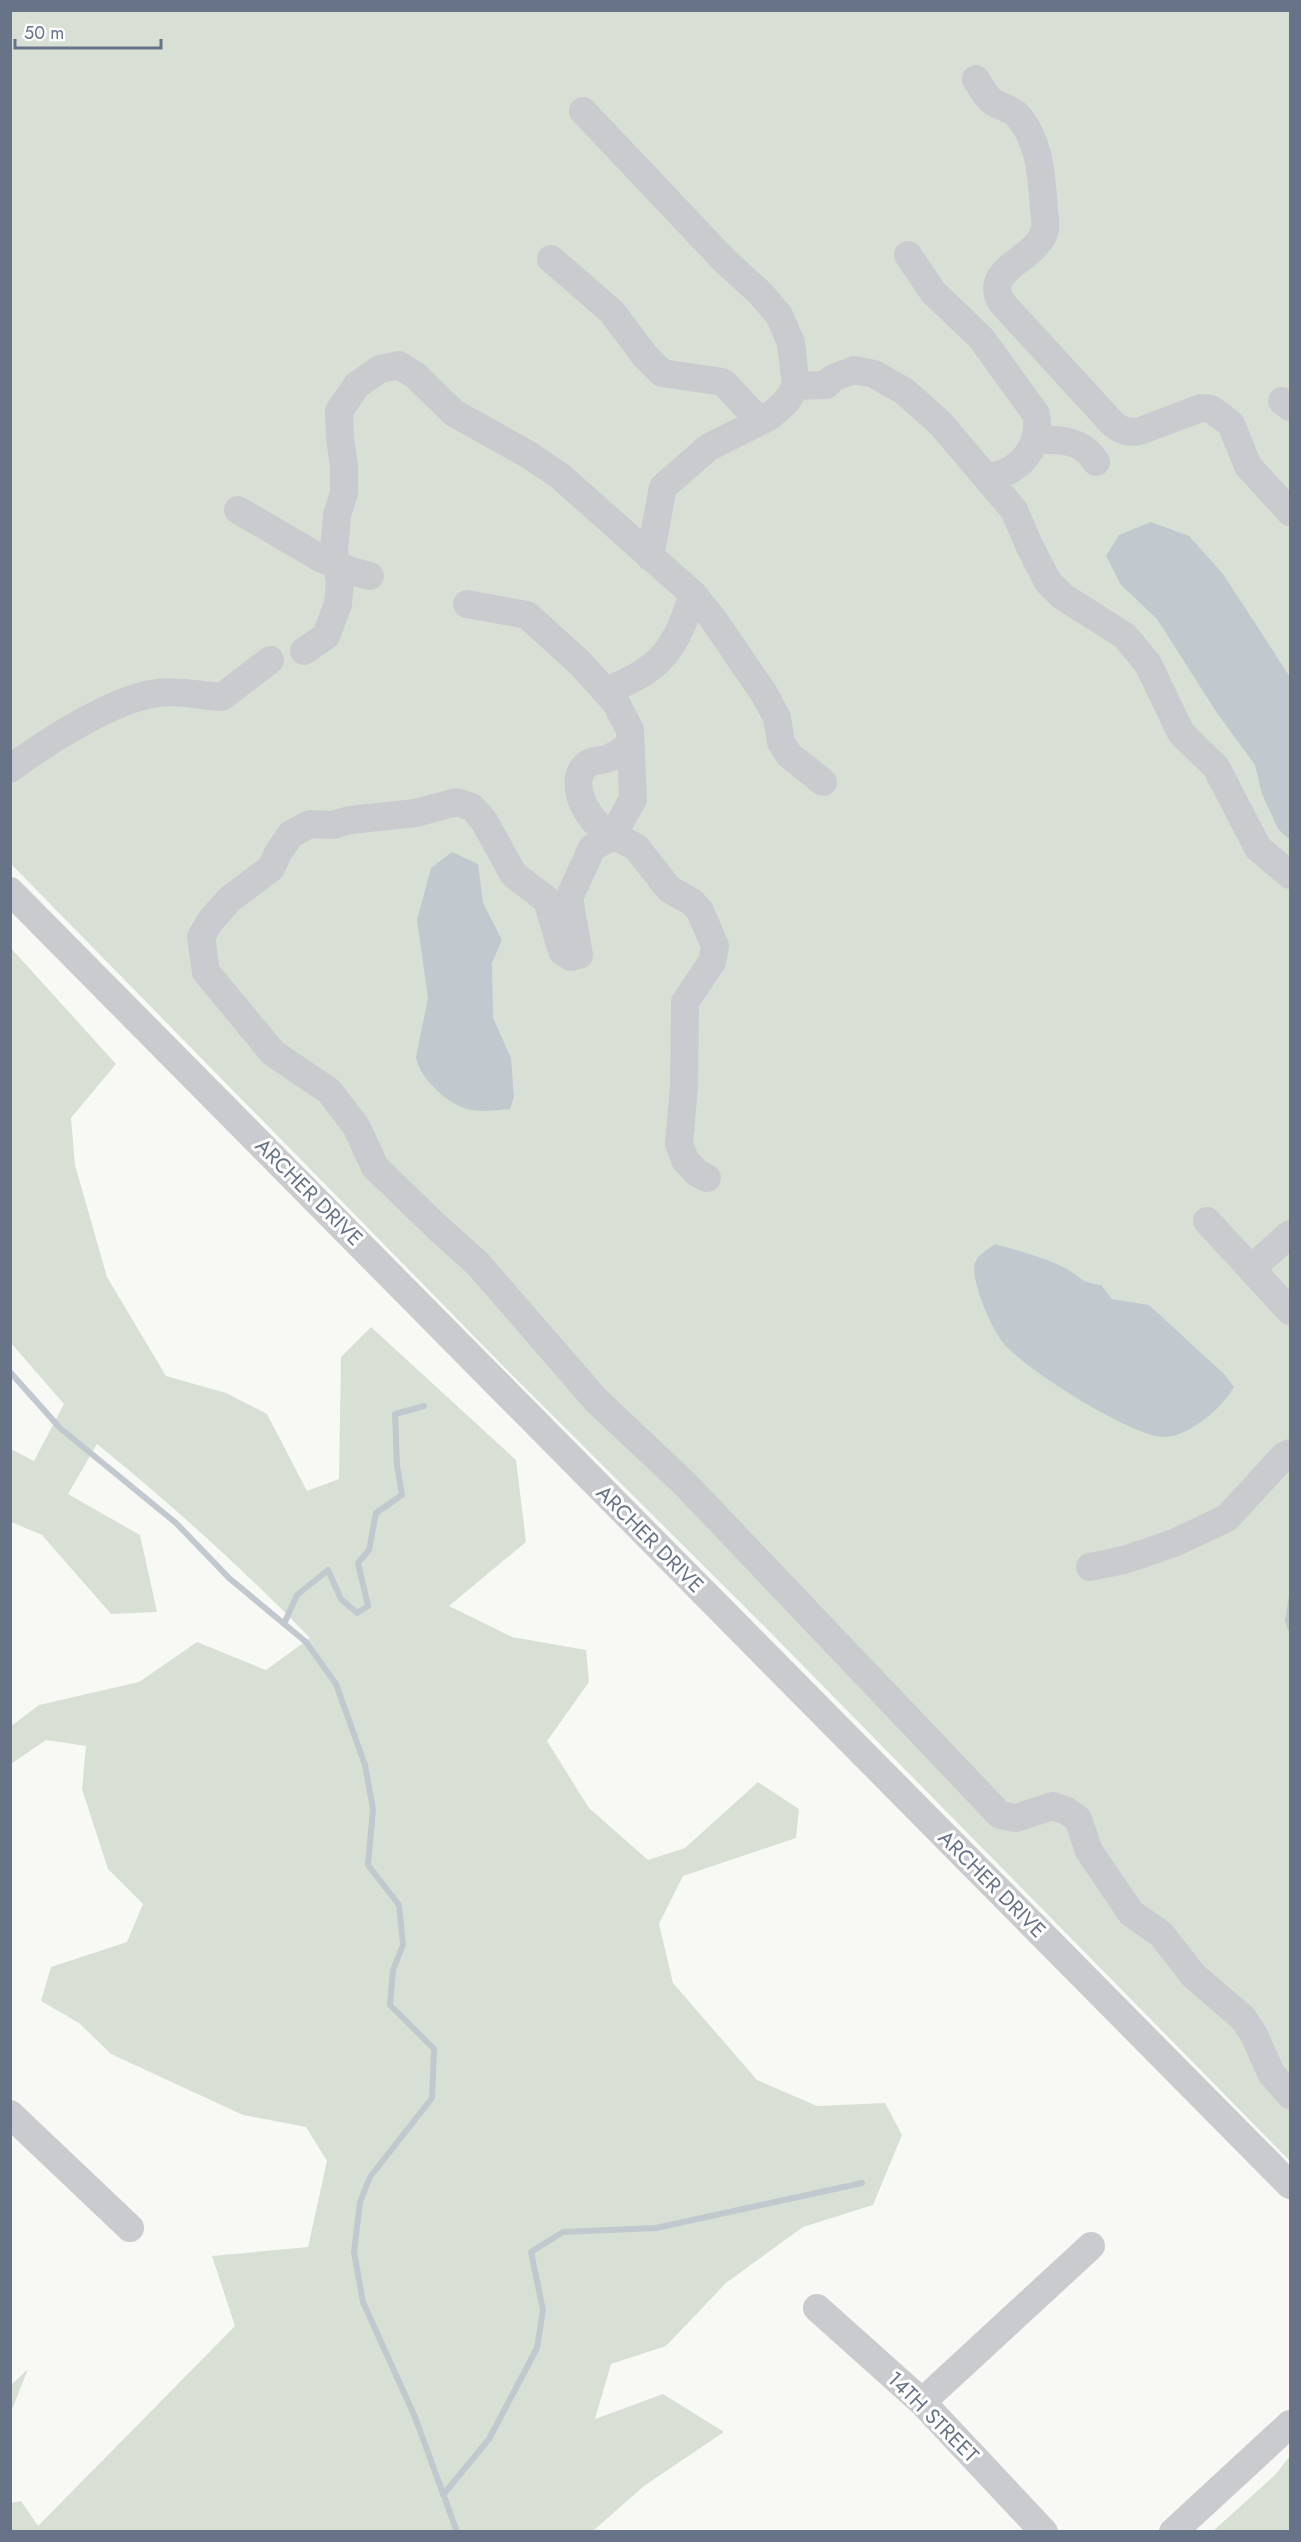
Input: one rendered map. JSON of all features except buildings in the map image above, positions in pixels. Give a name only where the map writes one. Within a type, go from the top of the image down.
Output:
[{"type":"street","points":[[976,79],[992,101],[1015,112],[1024,124],[1042,174],[1046,227],[1041,242],[1001,274],[995,284],[996,295],[1113,424],[1122,431],[1131,433],[1140,431],[1201,408],[1211,409],[1222,417],[1231,424],[1248,466],[1290,512]]},
{"type":"street","points":[[583,111],[725,261],[760,292],[779,315],[791,343],[796,386],[786,402],[763,419],[709,447],[663,487],[651,557]]},
{"type":"street","points":[[908,255],[933,292],[981,338],[1036,414],[1039,428],[1036,440],[1023,461],[1011,471],[988,477]]},
{"type":"street","points":[[551,259],[612,312],[645,356],[662,373],[723,382],[753,414],[763,419]]},
{"type":"street","points":[[304,651],[326,636],[338,604],[340,581],[334,552],[337,515],[344,493],[339,411],[357,385],[380,369],[399,365],[416,376],[454,413],[529,455],[560,477],[693,594],[711,616],[765,695],[777,718],[781,742],[789,755],[823,782]]},
{"type":"street","points":[[796,386],[826,385],[833,378],[854,370],[874,374],[904,391],[940,423],[1014,510],[1048,582],[1062,596],[1125,636],[1148,664],[1181,733],[1216,767],[1258,848],[1290,875]]},
{"type":"street","points":[[1036,440],[1079,444],[1089,451],[1096,462]]},
{"type":"street","points":[[238,510],[320,558],[361,574]]},
{"type":"street","points":[[620,529],[657,516]]},
{"type":"street","points":[[606,691],[633,680],[662,658],[682,628],[693,594]]},
{"type":"street","points":[[467,604],[527,615],[580,663],[616,703],[630,730],[633,799],[613,835],[592,848],[559,897],[531,890],[514,875],[484,821],[472,807],[456,801],[416,813],[350,820],[333,825],[310,824],[291,834],[271,868],[231,899],[211,920],[201,937],[206,972],[273,1053],[329,1091],[356,1126],[375,1167],[477,1264],[596,1400],[686,1485],[1000,1815],[1016,1818],[1053,1806],[1067,1811],[1078,1819],[1089,1851],[1131,1913],[1161,1934],[1194,1976],[1243,2018],[1254,2035],[1271,2073],[1290,2095]]},
{"type":"street","points":[[10,769],[97,714],[124,702],[158,693],[222,697],[270,660]]},
{"type":"street","points":[[630,745],[608,759],[597,759],[585,766],[579,780],[579,795],[595,823],[604,832],[636,847],[669,890],[692,902],[700,911],[715,946],[712,962],[685,1002],[684,1087],[679,1144],[685,1160],[697,1173],[706,1178]]},
{"type":"street","name":"ARCHER DRIVE","points":[[10,891],[1290,2185]]},
{"type":"street","points":[[1206,1221],[1252,1268],[1286,1297]]},
{"type":"street","points":[[1252,1268],[1290,1234]]},
{"type":"street","points":[[1090,1567],[1124,1560],[1174,1543],[1227,1518],[1284,1456],[1290,1453]]},
{"type":"street","points":[[10,2114],[130,2228]]},
{"type":"street","points":[[922,2402],[1091,2246]]},
{"type":"street","name":"14TH STREET","points":[[818,2308],[922,2402],[1044,2532]]},
{"type":"street","points":[[1173,2532],[1290,2424]]},
{"type":"shaded area","points":[[11,11],[1290,11],[1290,2161],[766,1628],[513,1376],[11,864]]},
{"type":"shaded area","points":[[1151,522],[1189,536],[1223,574],[1290,677],[1290,840],[1278,829],[1262,794],[1255,765],[1217,713],[1157,619],[1121,585],[1106,556],[1119,535]]},
{"type":"shaded area","points":[[452,852],[478,864],[483,903],[502,940],[492,963],[493,1018],[511,1058],[514,1097],[510,1109],[477,1111],[455,1104],[429,1082],[418,1065],[416,1057],[428,998],[417,920],[431,868]]},
{"type":"shaded area","points":[[10,947],[116,1064],[71,1118],[75,1165],[107,1277],[166,1376],[226,1393],[267,1414],[307,1491],[339,1479],[341,1357],[371,1327],[516,1460],[526,1542],[449,1606],[512,1637],[586,1650],[589,1682],[547,1741],[589,1808],[648,1860],[685,1848],[758,1782],[799,1809],[796,1838],[683,1876],[659,1924],[673,1983],[757,2080],[817,2106],[885,2103],[902,2135],[873,2205],[803,2227],[726,2283],[666,2346],[611,2364],[595,2419],[663,2394],[724,2432],[644,2486],[593,2531],[11,2531],[11,2503],[21,2501],[38,2526],[235,2326],[212,2256],[308,2247],[327,2161],[306,2127],[243,2115],[111,2054],[79,2023],[41,2001],[51,1967],[127,1942],[143,1904],[108,1869],[82,1789],[86,1746],[46,1740],[11,1764],[11,1726],[39,1705],[139,1682],[197,1642],[266,1670],[310,1638],[206,1538],[97,1444],[68,1494],[140,1535],[157,1612],[111,1614],[42,1535],[11,1522],[11,1449],[34,1461],[64,1404],[11,1343]]},
{"type":"shaded area","points":[[995,1244],[1059,1265],[1085,1281],[1101,1285],[1112,1299],[1149,1305],[1225,1375],[1234,1387],[1222,1404],[1204,1420],[1185,1432],[1165,1437],[1129,1426],[1080,1400],[1016,1355],[1004,1344],[994,1328],[980,1296],[974,1267],[979,1256]]},
{"type":"shaded area","points":[[1290,1589],[1290,1635],[1285,1621]]},
{"type":"shaded area","points":[[28,2369],[11,2412],[11,2385]]},
{"type":"shaded area","points":[[1290,2456],[1290,2531],[1213,2531],[1275,2475]]},
{"type":"waterway","points":[[10,1372],[60,1428],[176,1523],[229,1578],[306,1642],[336,1684],[365,1765],[373,1809],[368,1865],[399,1905],[403,1945],[393,1970],[390,2005],[434,2049],[432,2098],[370,2177],[360,2202],[354,2252],[363,2302],[415,2417],[457,2532]]},
{"type":"waterway","points":[[284,1624],[297,1595],[328,1570],[341,1599],[357,1613],[368,1606],[358,1563],[369,1550],[376,1513],[402,1495],[397,1465],[395,1414],[424,1406]]},
{"type":"waterway","points":[[443,2495],[489,2439],[537,2348],[543,2310],[531,2252],[563,2232],[656,2228],[862,2183]]}]
